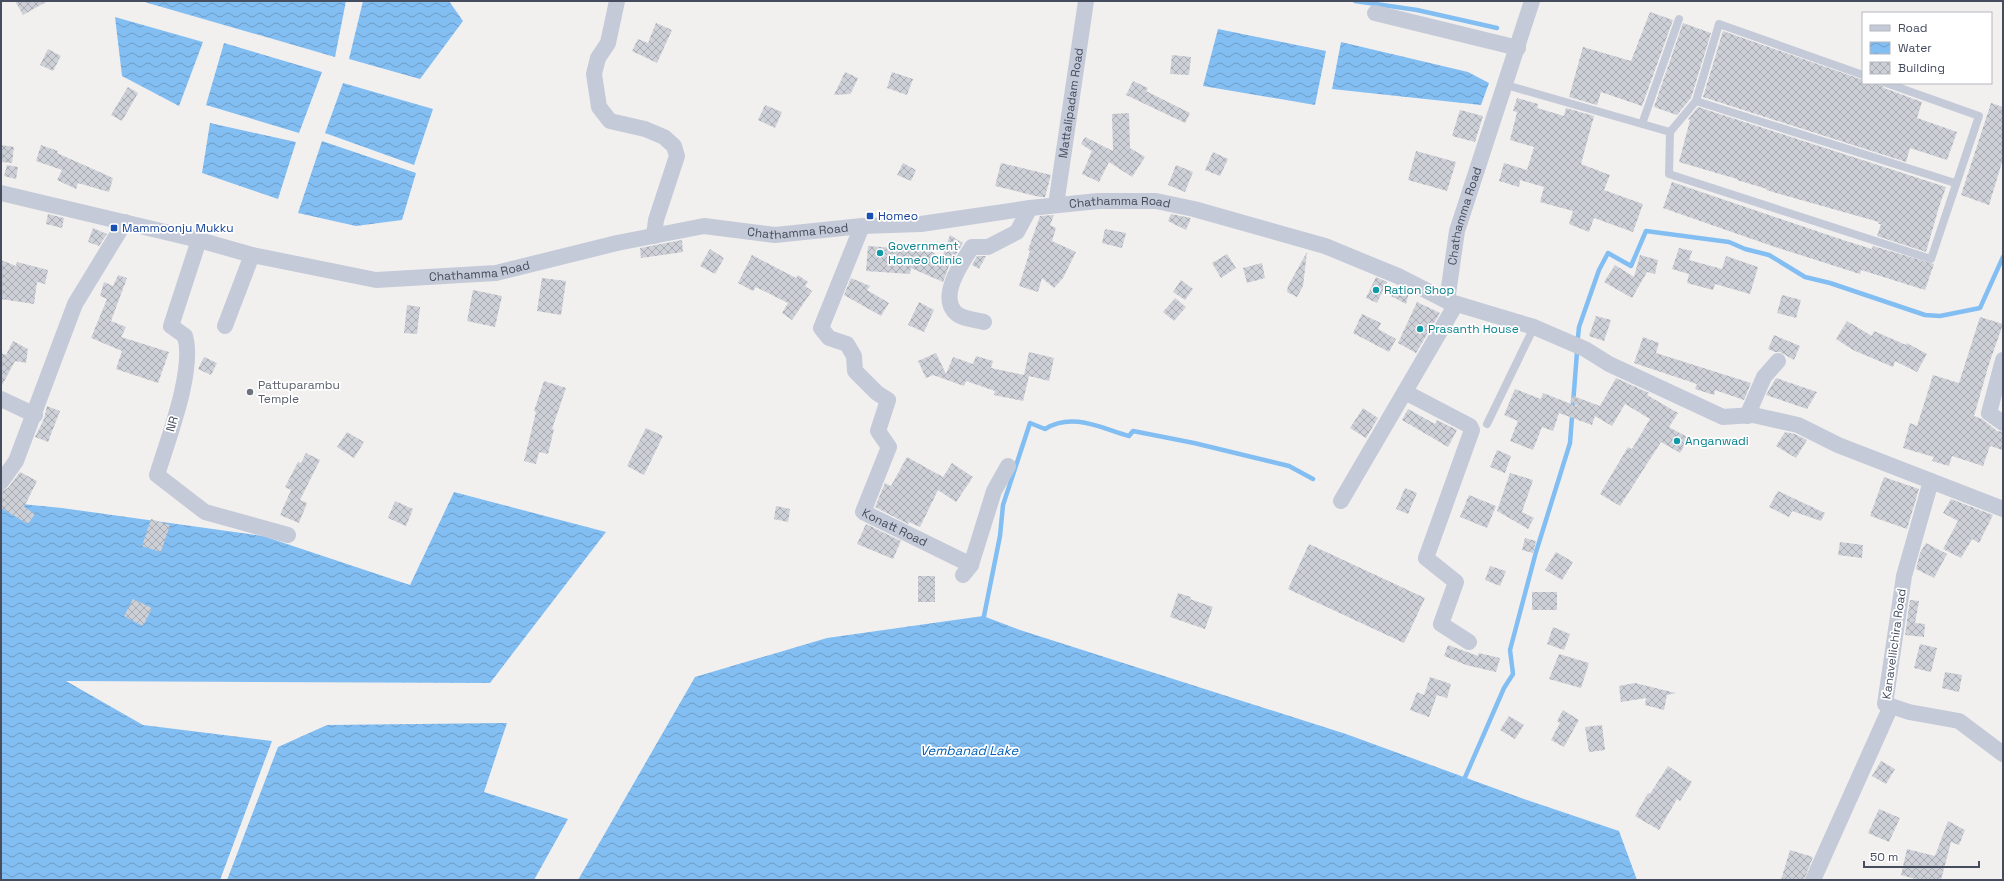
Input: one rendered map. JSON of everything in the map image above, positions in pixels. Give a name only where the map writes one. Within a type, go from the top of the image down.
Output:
[{"type":"street","points":[[617,1],[608,43],[598,58],[594,74],[599,107],[610,121],[645,129],[664,137],[674,146],[677,156],[656,220],[654,236]]},
{"type":"street","name":"Mattalipadam Road","points":[[1056,205],[1086,1]]},
{"type":"street","name":"Chathamma Road","points":[[1,193],[199,240],[252,256],[376,280],[496,273],[617,243],[704,226],[775,235],[862,226],[920,224],[1030,208],[1098,201],[1156,201],[1194,209],[1325,246],[1398,276],[1452,302],[1457,231],[1506,85],[1532,1]]},
{"type":"street","points":[[1375,13],[1518,48]]},
{"type":"street","points":[[984,322],[958,315],[951,306],[949,296],[958,270],[972,247],[988,248],[1017,232],[1030,208]]},
{"type":"street","points":[[1,482],[16,462],[35,415],[75,304],[125,222]]},
{"type":"street","name":"Konatt Road","points":[[862,226],[821,328],[829,338],[847,344],[854,356],[855,371],[878,393],[888,400],[878,431],[889,447],[863,512],[967,570],[994,491],[1008,466]]},
{"type":"street","name":"NR","points":[[199,240],[171,326],[185,336],[188,347],[187,372],[158,475],[205,512],[288,535]]},
{"type":"street","points":[[225,326],[252,256]]},
{"type":"street","points":[[1341,501],[1405,392],[1452,302],[1534,327],[1585,349],[1608,364],[1723,417],[1753,415],[1798,425],[1838,445],[2003,509]]},
{"type":"street","points":[[2003,360],[1989,413],[2003,423]]},
{"type":"street","points":[[1747,416],[1764,377],[1778,361]]},
{"type":"street","points":[[1405,392],[1470,426],[1472,430],[1426,558],[1456,582],[1441,624],[1469,642]]},
{"type":"street","points":[[1,398],[35,415]]},
{"type":"street","name":"Kanavellichira Road","points":[[1931,481],[1904,576],[1885,704],[1909,712],[1959,721],[2003,754]]},
{"type":"street","points":[[1813,880],[1892,706]]},
{"type":"lane","points":[[1642,124],[1679,18]]},
{"type":"lane","points":[[1862,75],[1719,24],[1696,101],[1670,132],[1669,174],[1931,259],[1955,183],[1979,116],[1889,84]]},
{"type":"lane","points":[[1506,85],[1670,132]]},
{"type":"lane","points":[[1696,101],[1760,120],[1955,183]]},
{"type":"lane","points":[[1487,424],[1534,327]]},
{"type":"water","points":[[141,1],[346,1],[335,57]]},
{"type":"water","points":[[363,1],[449,1],[463,21],[420,79],[349,59]]},
{"type":"water","points":[[115,17],[203,42],[179,106],[122,76]]},
{"type":"water","points":[[1218,29],[1326,51],[1315,105],[1203,86]]},
{"type":"water","points":[[1341,42],[1468,72],[1489,83],[1481,105],[1332,89]]},
{"type":"water","points":[[224,43],[322,72],[299,133],[206,105]]},
{"type":"water","points":[[343,83],[433,109],[414,165],[325,133]]},
{"type":"water","points":[[210,123],[296,142],[278,199],[202,173]]},
{"type":"water","points":[[322,141],[416,173],[402,220],[356,226],[298,213]]},
{"type":"water","points":[[454,492],[606,532],[490,683],[66,681],[143,725],[272,741],[220,880],[1,880],[1,502],[62,508],[263,536],[410,585]]},
{"type":"water","name":"Vembanad Lake","points":[[983,616],[1020,630],[1346,734],[1524,799],[1619,831],[1637,880],[578,880],[695,677],[827,638]]},
{"type":"water","points":[[507,723],[484,792],[568,819],[534,880],[227,880],[278,747],[327,725]]},
{"type":"building","points":[[15,1],[48,1],[23,15]]},
{"type":"building","points":[[1650,12],[1673,20],[1642,106],[1601,92],[1597,105],[1569,97],[1583,47],[1631,61]]},
{"type":"building","points":[[656,23],[672,30],[657,63],[632,51],[638,39],[648,43]]},
{"type":"building","points":[[1683,23],[1711,33],[1691,98],[1677,115],[1654,107]]},
{"type":"building","points":[[1723,31],[1862,80],[1862,84],[1882,84],[1884,88],[1922,102],[1917,118],[1957,132],[1947,160],[1910,148],[1906,162],[1703,97]]},
{"type":"building","points":[[48,49],[61,56],[53,71],[40,65]]},
{"type":"building","points":[[1172,55],[1191,57],[1189,75],[1170,74]]},
{"type":"building","points":[[845,72],[858,78],[852,91],[850,94],[834,95]]},
{"type":"building","points":[[892,72],[913,79],[907,95],[887,88]]},
{"type":"building","points":[[1133,81],[1148,88],[1146,91],[1190,113],[1185,123],[1126,95]]},
{"type":"building","points":[[128,87],[138,93],[122,121],[111,115]]},
{"type":"building","points":[[1517,98],[1538,104],[1537,108],[1564,116],[1566,108],[1594,116],[1581,164],[1610,175],[1604,190],[1643,204],[1633,232],[1594,218],[1589,232],[1569,224],[1573,211],[1540,202],[1544,187],[1520,180],[1519,187],[1499,181],[1504,163],[1527,170],[1534,147],[1510,140],[1517,112],[1513,111]]},
{"type":"building","points":[[1991,103],[2003,107],[2003,159],[1989,205],[1961,195]]},
{"type":"building","points":[[765,105],[782,112],[775,128],[758,120]]},
{"type":"building","points":[[1698,107],[1946,187],[1926,252],[1877,236],[1881,224],[1878,224],[1879,222],[1766,190],[1767,189],[1737,179],[1679,162],[1690,120],[1688,119]]},
{"type":"building","points":[[1460,110],[1483,116],[1475,142],[1452,136]]},
{"type":"building","points":[[1129,113],[1130,148],[1145,157],[1132,177],[1109,162],[1099,182],[1082,174],[1092,151],[1081,144],[1085,137],[1113,151],[1112,114]]},
{"type":"building","points":[[1,145],[14,147],[12,163],[1,162]]},
{"type":"building","points":[[41,145],[58,151],[57,153],[113,178],[109,192],[78,183],[76,189],[57,180],[62,170],[36,161]]},
{"type":"building","points":[[1416,151],[1456,162],[1447,191],[1408,180]]},
{"type":"building","points":[[1213,152],[1228,159],[1220,176],[1205,170]]},
{"type":"building","points":[[903,163],[916,170],[911,181],[897,175]]},
{"type":"building","points":[[1001,163],[1051,175],[1045,197],[995,186]]},
{"type":"building","points":[[7,165],[18,167],[16,179],[4,176]]},
{"type":"building","points":[[1176,165],[1193,172],[1185,192],[1168,185]]},
{"type":"building","points":[[1672,182],[1843,240],[1872,249],[1873,246],[1934,264],[1925,290],[1861,270],[1860,274],[1772,246],[1663,208]]},
{"type":"building","points":[[48,214],[64,218],[62,228],[46,224]]},
{"type":"building","points":[[1171,214],[1191,218],[1186,230],[1168,221]]},
{"type":"building","points":[[1054,215],[1050,225],[1056,228],[1052,241],[1076,252],[1063,278],[1054,288],[1042,278],[1038,292],[1019,286],[1030,251],[1028,250],[1040,216]]},
{"type":"building","points":[[93,228],[107,234],[99,246],[88,242]]},
{"type":"building","points":[[1105,229],[1126,233],[1122,248],[1102,243]]},
{"type":"building","points":[[950,235],[963,243],[949,266],[943,282],[911,268],[910,274],[866,271],[868,246],[922,250],[924,247],[942,258]]},
{"type":"building","points":[[682,240],[683,252],[641,258],[640,248]]},
{"type":"building","points":[[1679,248],[1692,251],[1689,260],[1722,269],[1726,256],[1758,267],[1750,294],[1715,284],[1713,290],[1687,283],[1689,274],[1672,269]]},
{"type":"building","points":[[710,249],[724,258],[715,274],[700,266]]},
{"type":"building","points":[[1307,252],[1303,286],[1297,297],[1287,292],[1288,286]]},
{"type":"building","points":[[1227,254],[1236,268],[1221,278],[1212,263]]},
{"type":"building","points":[[752,255],[796,278],[798,275],[808,282],[805,286],[812,291],[792,320],[782,313],[788,303],[756,287],[753,291],[738,283]]},
{"type":"building","points":[[1640,255],[1658,260],[1655,274],[1647,272],[1632,298],[1604,282],[1615,265],[1634,277]]},
{"type":"building","points":[[977,256],[986,256],[979,269],[972,265]]},
{"type":"building","points":[[1,260],[16,266],[17,262],[48,270],[45,284],[37,282],[34,304],[1,299]]},
{"type":"building","points":[[1262,263],[1265,278],[1247,283],[1243,268]]},
{"type":"building","points":[[118,275],[127,278],[111,321],[126,327],[121,337],[169,352],[158,383],[116,369],[122,351],[91,338],[107,299],[100,296],[104,282],[113,286]]},
{"type":"building","name":"Ration Shop","points":[[1376,277],[1387,282],[1377,303],[1366,298]]},
{"type":"building","points":[[542,278],[566,281],[561,315],[537,311]]},
{"type":"building","points":[[851,278],[870,286],[867,290],[889,303],[881,316],[844,295]]},
{"type":"building","points":[[1181,280],[1193,289],[1185,300],[1173,292]]},
{"type":"building","points":[[1397,286],[1409,292],[1406,304],[1391,296]]},
{"type":"building","points":[[473,290],[502,296],[495,327],[467,321]]},
{"type":"building","points":[[1782,295],[1801,300],[1796,318],[1777,313]]},
{"type":"building","points":[[1175,298],[1186,307],[1174,321],[1163,312]]},
{"type":"building","points":[[919,302],[934,310],[924,332],[908,325]]},
{"type":"building","name":"Prasanth House","points":[[1417,302],[1440,313],[1416,353],[1398,343]]},
{"type":"building","points":[[407,305],[420,307],[417,334],[404,333]]},
{"type":"building","points":[[1362,314],[1381,323],[1378,329],[1396,339],[1389,352],[1353,333]]},
{"type":"building","points":[[1596,316],[1611,320],[1604,341],[1589,336]]},
{"type":"building","points":[[1980,317],[2003,324],[1989,364],[1974,416],[1982,419],[1997,431],[2003,432],[2003,450],[1990,446],[1983,466],[1952,456],[1949,466],[1932,461],[1934,457],[1903,448],[1910,423],[1917,426],[1933,375],[1959,383]]},
{"type":"building","points":[[1847,321],[1872,336],[1874,331],[1906,345],[1907,343],[1927,354],[1917,372],[1895,361],[1893,367],[1853,350],[1836,339]]},
{"type":"building","points":[[1774,335],[1800,346],[1794,360],[1780,352],[1775,352],[1768,349]]},
{"type":"building","points":[[1643,337],[1659,343],[1656,353],[1751,383],[1744,400],[1715,390],[1714,395],[1695,389],[1697,384],[1634,363]]},
{"type":"building","points":[[13,341],[28,349],[26,363],[15,361],[1,387],[1,353],[6,355]]},
{"type":"building","points":[[1029,352],[1054,358],[1049,381],[1029,376],[1023,401],[994,395],[995,391],[966,381],[964,386],[933,375],[926,378],[918,361],[936,353],[946,374],[953,357],[973,364],[976,356],[993,361],[991,368],[1024,375]]},
{"type":"building","points":[[204,357],[217,363],[211,375],[198,369]]},
{"type":"building","points":[[1616,378],[1649,393],[1647,395],[1678,413],[1669,427],[1689,438],[1680,453],[1661,442],[1620,506],[1600,494],[1628,447],[1632,449],[1650,419],[1625,404],[1612,426],[1595,416],[1592,425],[1559,413],[1553,431],[1542,427],[1533,450],[1510,441],[1518,421],[1504,415],[1515,389],[1541,399],[1543,393],[1579,407],[1570,401],[1573,396],[1600,406]]},
{"type":"building","points":[[1776,378],[1817,392],[1807,409],[1766,395]]},
{"type":"building","points":[[544,381],[566,388],[552,429],[554,429],[548,454],[539,452],[536,464],[524,461],[536,412],[534,411]]},
{"type":"building","points":[[47,406],[60,411],[48,442],[35,437],[44,419]]},
{"type":"building","points":[[1363,408],[1378,418],[1366,438],[1350,428]]},
{"type":"building","points":[[1408,409],[1435,424],[1437,420],[1457,430],[1448,447],[1402,420]]},
{"type":"building","points":[[646,428],[663,436],[644,475],[627,466]]},
{"type":"building","points":[[347,432],[364,442],[354,458],[337,447]]},
{"type":"building","points":[[1785,432],[1795,434],[1807,440],[1796,458],[1776,446]]},
{"type":"building","points":[[1497,450],[1511,456],[1505,473],[1490,467]]},
{"type":"building","points":[[306,453],[320,460],[300,500],[307,503],[299,523],[280,515],[291,490],[285,487],[298,462],[301,463]]},
{"type":"building","points":[[907,457],[943,477],[952,463],[973,477],[956,502],[938,490],[920,527],[909,522],[908,524],[875,507],[885,483],[891,486]]},
{"type":"building","points":[[20,472],[37,481],[24,507],[35,514],[28,524],[1,508],[1,491],[8,488]]},
{"type":"building","points":[[1510,473],[1533,480],[1522,512],[1534,518],[1528,529],[1497,511]]},
{"type":"building","points":[[1884,477],[1919,489],[1907,529],[1870,516]]},
{"type":"building","points":[[1405,488],[1417,493],[1408,514],[1396,509]]},
{"type":"building","points":[[1778,491],[1825,513],[1821,521],[1792,511],[1789,517],[1769,507]]},
{"type":"building","points":[[1469,495],[1496,506],[1487,528],[1460,517]]},
{"type":"building","points":[[1951,499],[1993,515],[1979,543],[1972,539],[1961,558],[1943,549],[1958,521],[1943,513]]},
{"type":"building","points":[[395,501],[413,509],[406,526],[388,518]]},
{"type":"building","points":[[776,506],[790,509],[788,522],[774,519]]},
{"type":"building","points":[[151,519],[170,525],[161,552],[142,546]]},
{"type":"building","points":[[866,524],[901,541],[893,559],[857,544]]},
{"type":"building","points":[[1525,538],[1536,541],[1533,553],[1522,550]]},
{"type":"building","points":[[1840,542],[1863,545],[1862,558],[1838,555]]},
{"type":"building","points":[[1926,543],[1947,554],[1934,578],[1916,569],[1920,553]]},
{"type":"building","points":[[1309,544],[1425,598],[1404,643],[1288,589]]},
{"type":"building","points":[[1556,552],[1573,562],[1562,580],[1545,570]]},
{"type":"building","points":[[1490,566],[1506,571],[1500,586],[1485,580]]},
{"type":"building","points":[[918,576],[935,576],[935,602],[918,602]]},
{"type":"building","points":[[1532,592],[1557,592],[1557,610],[1532,610]]},
{"type":"building","points":[[1178,593],[1213,607],[1205,629],[1170,617]]},
{"type":"building","points":[[133,599],[152,608],[143,626],[124,616]]},
{"type":"building","points":[[1910,600],[1919,601],[1915,623],[1925,624],[1924,637],[1905,635]]},
{"type":"building","points":[[1553,627],[1570,634],[1564,650],[1547,644]]},
{"type":"building","points":[[1920,644],[1937,648],[1931,672],[1914,668]]},
{"type":"building","points":[[1448,645],[1478,656],[1479,653],[1500,658],[1496,672],[1466,665],[1444,656]]},
{"type":"building","points":[[1559,654],[1589,663],[1581,688],[1549,679]]},
{"type":"building","points":[[1945,672],[1962,675],[1959,692],[1942,688]]},
{"type":"building","points":[[1430,677],[1451,684],[1447,698],[1437,695],[1429,717],[1410,710],[1417,692],[1424,695]]},
{"type":"building","points":[[1635,683],[1676,693],[1667,695],[1664,710],[1645,705],[1646,698],[1621,702],[1619,686]]},
{"type":"building","points":[[1563,710],[1579,720],[1564,747],[1551,740],[1560,723],[1557,721]]},
{"type":"building","points":[[1509,716],[1524,725],[1515,739],[1500,730]]},
{"type":"building","points":[[1602,725],[1605,750],[1589,752],[1585,727]]},
{"type":"building","points":[[1881,761],[1895,769],[1886,784],[1872,776]]},
{"type":"building","points":[[1668,766],[1692,782],[1680,801],[1677,799],[1659,830],[1635,816],[1648,793],[1650,794]]},
{"type":"building","points":[[1879,809],[1900,818],[1889,842],[1868,833]]},
{"type":"building","points":[[1948,821],[1965,830],[1959,845],[1951,842],[1941,880],[1919,880],[1901,875],[1907,849],[1935,856]]},
{"type":"building","points":[[1790,850],[1813,857],[1804,880],[1781,880]]},
{"type":"waterway","points":[[1355,1],[1417,10],[1497,28]]},
{"type":"waterway","points":[[1578,337],[1579,327],[1599,270],[1608,253],[1631,266],[1646,231],[1729,242],[1745,249],[1769,255],[1805,277],[1830,283],[1925,315],[1940,316],[1980,308],[2003,257]]},
{"type":"waterway","points":[[1463,782],[1504,688],[1513,674],[1510,650],[1536,552],[1570,443],[1577,352]]},
{"type":"waterway","points":[[983,621],[1000,536],[1003,505],[1030,423],[1045,429],[1055,424],[1066,422],[1087,423],[1129,436],[1133,431],[1194,443],[1289,466],[1313,479]]},
{"type":"place","name":"Homeo","points":[[870,216]]},
{"type":"place","name":"Mammoonju Mukku","points":[[114,228]]},
{"type":"place","name":"Government Homeo Clinic","points":[[880,253]]},
{"type":"place","name":"Ration Shop","points":[[1376,290]]},
{"type":"place","name":"Prasanth House","points":[[1420,329]]},
{"type":"place","name":"Pattuparambu Temple","points":[[250,392]]},
{"type":"place","name":"Anganwadi","points":[[1677,441]]}]
